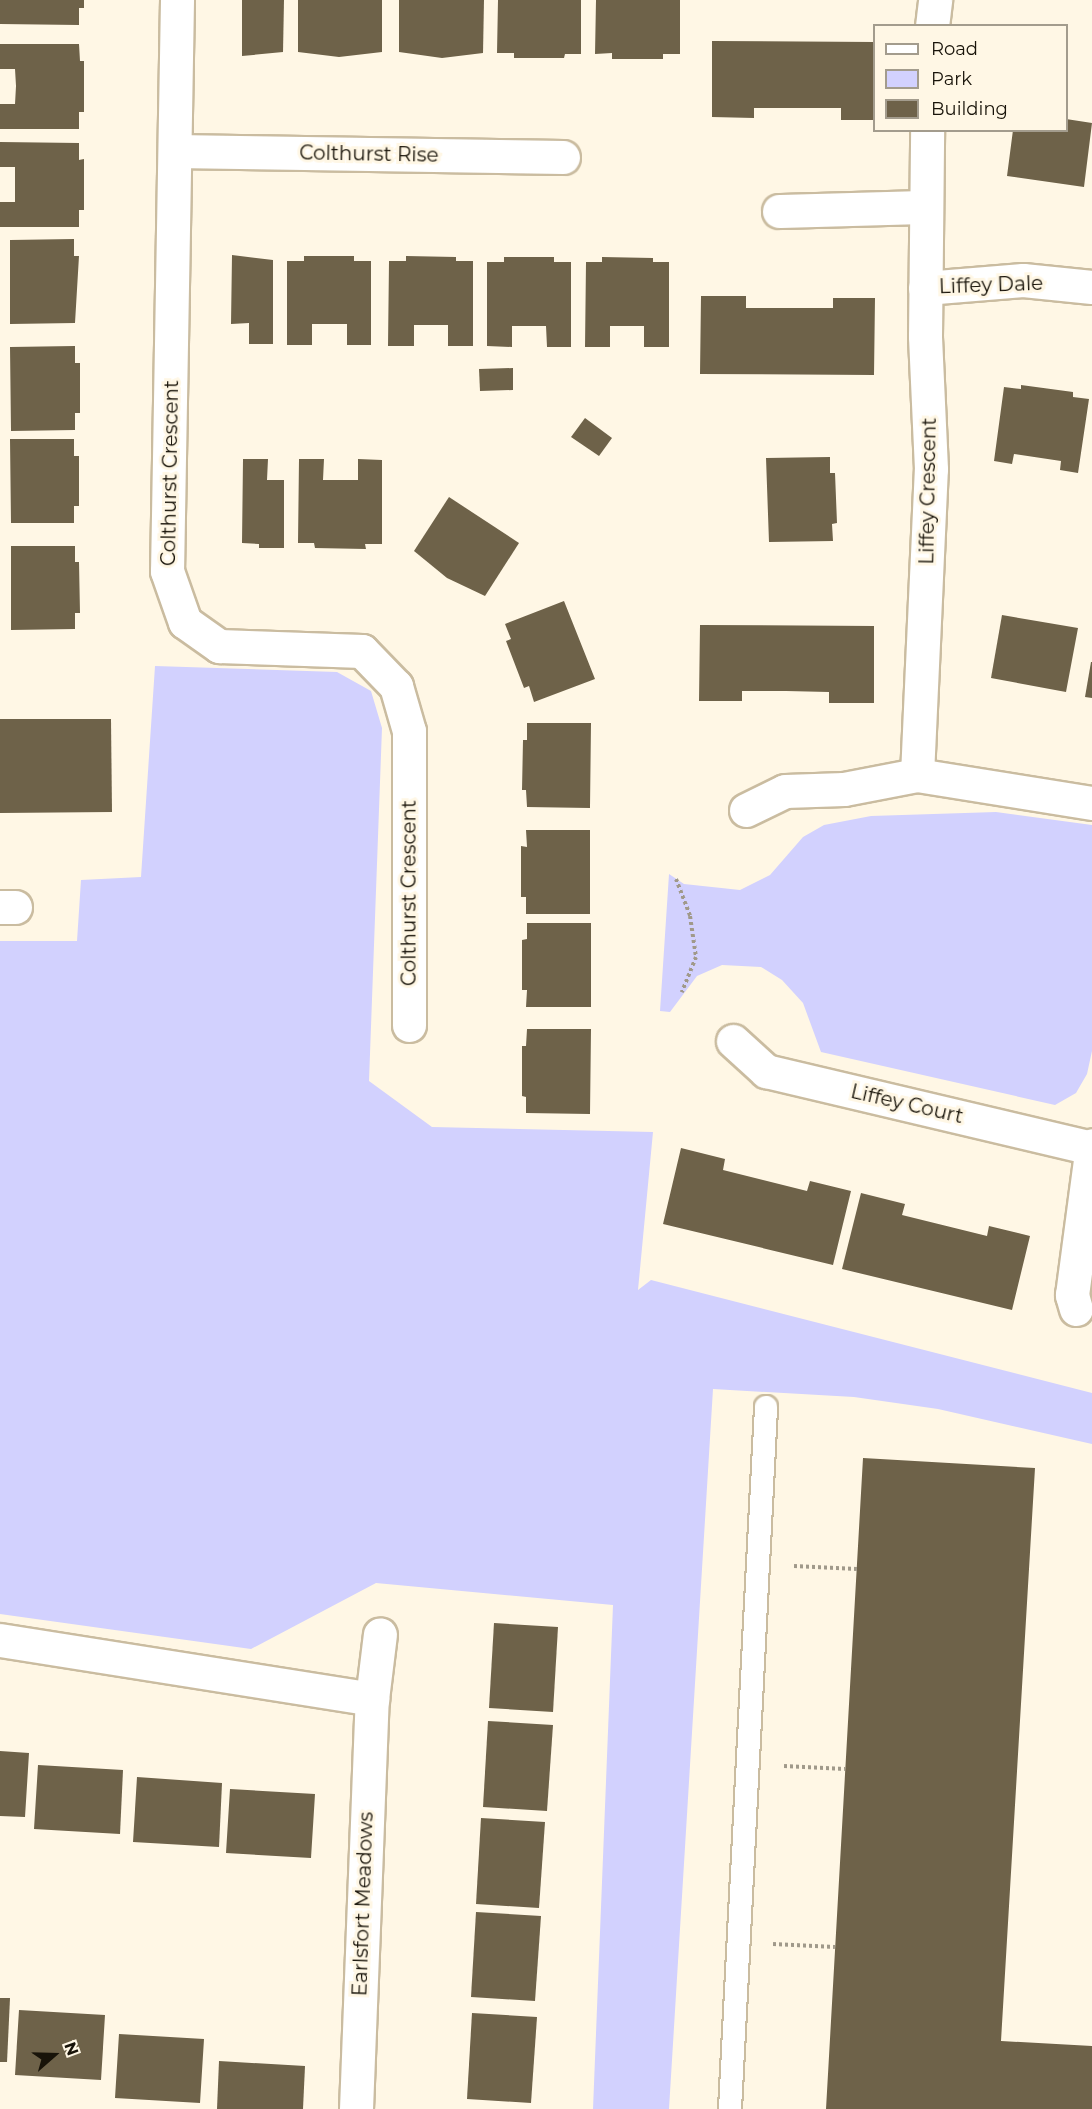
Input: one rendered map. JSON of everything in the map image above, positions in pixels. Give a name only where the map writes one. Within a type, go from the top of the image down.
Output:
[{"type":"street","name":"Colthurst Crescent","points":[[177,0],[167,571],[185,622],[219,646],[362,651],[396,686],[409,731],[409,1025]]},
{"type":"street","points":[[932,24],[935,0]]},
{"type":"street","name":"Liffey Crescent","points":[[917,775],[931,469],[924,207],[927,132]]},
{"type":"street","name":"Colthurst Rise","points":[[175,151],[563,157]]},
{"type":"street","points":[[779,211],[924,207]]},
{"type":"street","name":"Liffey Dale","points":[[925,288],[1023,280],[1092,287]]},
{"type":"street","points":[[746,810],[785,791],[844,789],[917,775],[1092,804]]},
{"type":"street","name":"Liffey Court","points":[[733,1041],[766,1071],[1092,1146],[1072,1295],[1076,1309]]},
{"type":"street","name":"Earlsfort Meadows","points":[[356,2109],[372,1699],[380,1634]]},
{"type":"street","points":[[0,1640],[372,1699]]},
{"type":"lane","points":[[730,2109],[766,1407]]},
{"type":"path","points":[[676,879],[690,916],[696,957],[681,992]]},
{"type":"path","points":[[758,1565],[857,1569]]},
{"type":"path","points":[[747,1764],[845,1769]]},
{"type":"path","points":[[738,1942],[836,1947]]},
{"type":"green space","points":[[155,666],[337,672],[371,691],[382,728],[369,1081],[432,1127],[653,1132],[638,1290],[651,1280],[1092,1393],[1092,1444],[938,1409],[854,1397],[713,1389],[669,2109],[593,2109],[613,1605],[376,1583],[251,1649],[0,1614],[0,941],[77,941],[81,880],[141,877]]},
{"type":"green space","points":[[996,812],[1092,825],[1092,1051],[1087,1074],[1076,1093],[1055,1105],[821,1052],[803,1003],[782,980],[761,967],[722,965],[697,976],[670,1012],[660,1011],[669,874],[684,884],[740,890],[770,875],[803,837],[824,825],[871,816]]},
{"type":"building","points":[[0,0],[84,0],[84,8],[79,8],[79,25],[0,24]]},
{"type":"building","points":[[242,0],[284,0],[283,52],[242,56]]},
{"type":"building","points":[[298,0],[382,0],[382,52],[339,57],[298,52]]},
{"type":"building","points":[[399,0],[484,0],[483,53],[442,58],[399,52]]},
{"type":"building","points":[[498,0],[581,0],[581,54],[565,54],[564,58],[514,58],[514,53],[497,53]]},
{"type":"building","points":[[596,0],[680,0],[680,54],[663,54],[663,59],[612,59],[612,53],[595,54]]},
{"type":"building","points":[[712,41],[873,42],[873,120],[841,120],[841,108],[754,108],[754,118],[712,117]]},
{"type":"building","points":[[0,44],[79,44],[80,61],[84,61],[84,112],[79,112],[79,129],[0,129],[0,104],[15,104],[16,86],[15,69],[0,69]]},
{"type":"building","points":[[1068,119],[1092,123],[1084,187],[1007,176],[1013,132],[1068,132]]},
{"type":"building","points":[[0,142],[79,143],[79,160],[84,159],[84,210],[79,210],[79,227],[0,227],[0,202],[15,202],[15,167],[0,167]]},
{"type":"building","points":[[74,239],[74,256],[79,256],[75,323],[10,324],[10,240]]},
{"type":"building","points":[[232,255],[273,260],[273,344],[249,344],[249,323],[231,324]]},
{"type":"building","points":[[304,256],[354,256],[354,261],[371,261],[371,345],[347,345],[347,324],[312,324],[312,345],[287,345],[287,261],[304,261]]},
{"type":"building","points":[[406,256],[456,257],[456,261],[473,261],[473,346],[448,346],[448,325],[414,325],[414,346],[388,346],[389,261],[406,261]]},
{"type":"building","points":[[504,257],[554,257],[554,262],[571,262],[571,347],[547,347],[546,326],[512,326],[512,347],[487,346],[487,262],[504,262]]},
{"type":"building","points":[[602,257],[653,258],[653,262],[669,262],[669,347],[644,347],[644,326],[610,326],[610,347],[585,347],[586,262],[602,262]]},
{"type":"building","points":[[701,296],[746,296],[746,308],[833,308],[833,298],[875,298],[874,375],[700,374]]},
{"type":"building","points":[[75,346],[75,363],[80,363],[80,413],[75,413],[75,430],[11,431],[10,347]]},
{"type":"building","points":[[513,368],[513,390],[480,391],[479,369]]},
{"type":"building","points":[[1021,385],[1073,392],[1073,397],[1089,399],[1078,473],[1060,470],[1061,461],[1014,454],[1012,464],[994,461],[1004,387],[1021,389]]},
{"type":"building","points":[[585,418],[612,438],[599,456],[571,437]]},
{"type":"building","points":[[10,439],[74,439],[74,456],[79,456],[79,506],[74,506],[74,523],[11,523]]},
{"type":"building","points":[[830,457],[830,473],[835,473],[837,523],[832,524],[833,541],[769,542],[766,458]]},
{"type":"building","points":[[243,459],[268,459],[267,480],[284,480],[284,548],[259,548],[259,544],[242,543]]},
{"type":"building","points":[[299,459],[324,459],[323,480],[358,480],[358,459],[382,460],[382,544],[365,544],[366,549],[315,548],[314,543],[298,543]]},
{"type":"building","points":[[449,497],[519,543],[485,596],[447,578],[414,551]]},
{"type":"building","points":[[11,546],[75,546],[75,562],[79,562],[80,613],[75,613],[75,629],[11,630]]},
{"type":"building","points":[[564,601],[595,679],[534,702],[529,686],[524,688],[506,641],[511,639],[505,624]]},
{"type":"building","points":[[1002,615],[1078,628],[1066,692],[991,678]]},
{"type":"building","points":[[700,625],[874,626],[874,703],[829,703],[829,692],[786,691],[742,691],[742,701],[699,701]]},
{"type":"building","points":[[1092,662],[1092,698],[1085,697]]},
{"type":"building","points":[[0,719],[111,719],[112,812],[0,813]]},
{"type":"building","points":[[527,723],[591,723],[590,808],[527,807],[526,790],[522,790],[523,740],[527,740]]},
{"type":"building","points":[[526,830],[590,830],[590,914],[526,914],[526,897],[521,897],[521,846],[527,847]]},
{"type":"building","points":[[527,923],[591,923],[591,1007],[526,1007],[527,990],[522,990],[522,940],[527,939]]},
{"type":"building","points":[[527,1029],[591,1029],[590,1114],[526,1113],[526,1097],[522,1096],[522,1046],[526,1046]]},
{"type":"building","points":[[681,1148],[725,1159],[723,1170],[807,1191],[810,1181],[851,1191],[833,1265],[663,1224]]},
{"type":"building","points":[[861,1193],[905,1204],[902,1215],[987,1236],[989,1226],[1030,1236],[1012,1310],[842,1269]]},
{"type":"building","points":[[863,1458],[1035,1468],[1001,2041],[1092,2046],[1092,2109],[826,2109]]},
{"type":"building","points":[[494,1623],[558,1627],[553,1712],[489,1708]]},
{"type":"building","points":[[488,1721],[553,1725],[547,1811],[483,1807]]},
{"type":"building","points":[[0,1751],[29,1753],[25,1817],[0,1816]]},
{"type":"building","points":[[38,1765],[123,1770],[120,1834],[34,1829]]},
{"type":"building","points":[[137,1777],[222,1783],[219,1847],[133,1842]]},
{"type":"building","points":[[230,1789],[315,1794],[311,1858],[226,1853]]},
{"type":"building","points":[[481,1818],[545,1822],[539,1908],[476,1904]]},
{"type":"building","points":[[476,1912],[541,1916],[535,2001],[471,1997]]},
{"type":"building","points":[[0,1998],[10,1998],[7,2062],[0,2062]]},
{"type":"building","points":[[19,2010],[105,2015],[101,2080],[15,2075]]},
{"type":"building","points":[[472,2013],[537,2017],[531,2103],[467,2099]]},
{"type":"building","points":[[119,2034],[204,2039],[200,2103],[115,2098]]},
{"type":"building","points":[[219,2061],[305,2066],[303,2109],[217,2109]]}]
